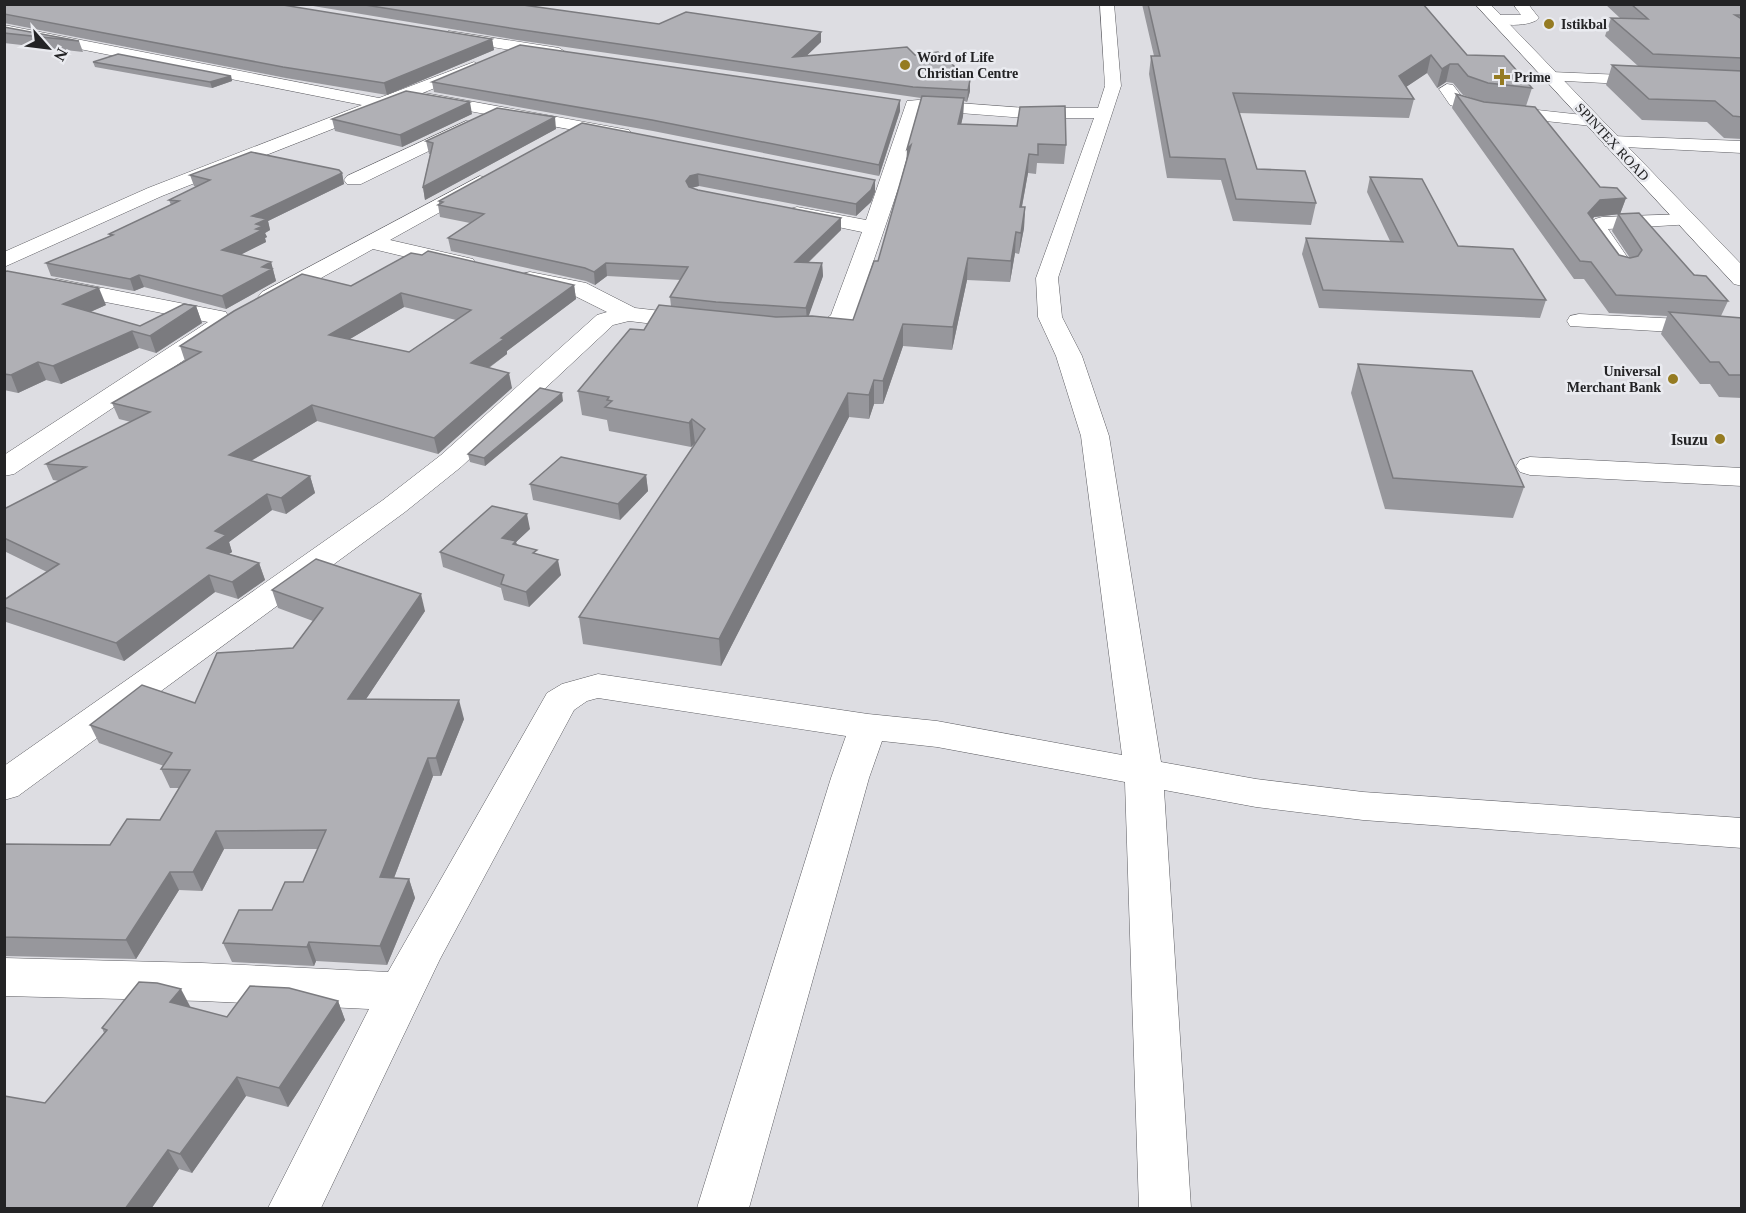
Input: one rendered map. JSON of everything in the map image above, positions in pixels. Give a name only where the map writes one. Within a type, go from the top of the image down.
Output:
[{"type":"street","points":[[1107,4],[1113,86],[1047,278],[1050,316],[1069,356],[1095,436],[1144,774],[1165,1209]]},
{"type":"street","name":"SPINTEX ROAD","points":[[1482,4],[1742,279]]},
{"type":"street","points":[[1496,19],[1532,18],[1520,4]]},
{"type":"street","points":[[4,29],[383,104]]},
{"type":"street","points":[[428,33],[498,44],[525,40],[576,56]]},
{"type":"street","points":[[16,274],[155,192],[407,95],[525,40]]},
{"type":"street","points":[[1551,77],[1742,85]]},
{"type":"street","points":[[1447,89],[1456,100],[1464,105],[1480,109],[1592,121]]},
{"type":"street","points":[[407,95],[643,138]]},
{"type":"street","points":[[783,330],[804,331],[823,328],[842,318],[889,186],[908,104],[1026,113],[1105,113]]},
{"type":"street","points":[[354,180],[497,111]]},
{"type":"street","points":[[551,143],[581,126]]},
{"type":"street","points":[[1612,142],[1742,147]]},
{"type":"street","points":[[4,468],[239,314],[501,170]]},
{"type":"street","points":[[867,182],[889,186]]},
{"type":"street","points":[[781,210],[874,228]]},
{"type":"street","points":[[1623,266],[1596,230],[1602,223],[1686,220]]},
{"type":"street","points":[[370,242],[482,268]]},
{"type":"street","points":[[504,273],[578,288],[629,314],[717,325]]},
{"type":"street","points":[[16,274],[239,314]]},
{"type":"street","points":[[4,786],[394,506],[451,461],[605,320],[629,314]]},
{"type":"street","points":[[1579,321],[1742,329]]},
{"type":"street","points":[[1530,466],[1742,477]]},
{"type":"street","points":[[294,1209],[400,992],[560,702],[575,692],[598,686],[868,727],[937,734],[1256,793],[1363,806],[1742,833]]},
{"type":"street","points":[[723,1209],[850,778],[868,727]]},
{"type":"street","points":[[4,977],[202,981],[400,992]]},
{"type":"building","points":[[4,4],[277,4],[492,39],[384,83],[283,67],[4,14]]},
{"type":"building","points":[[359,4],[516,4],[659,24],[686,12],[821,32],[793,57],[907,47],[915,55],[938,52],[970,80],[968,90],[913,87]]},
{"type":"building","points":[[1148,4],[1423,4],[1467,55],[1504,56],[1532,88],[1488,83],[1468,76],[1458,64],[1450,64],[1442,69],[1431,55],[1399,76],[1414,99],[1233,93],[1257,169],[1305,171],[1316,203],[1236,199],[1225,159],[1170,157],[1151,56],[1160,56]]},
{"type":"building","points":[[1631,4],[1742,4],[1742,15],[1735,15],[1742,19],[1742,58],[1653,54],[1611,18],[1648,19]]},
{"type":"building","points":[[4,27],[79,41],[4,33]]},
{"type":"building","points":[[520,45],[900,100],[879,165],[652,120],[432,82]]},
{"type":"building","points":[[118,54],[231,76],[210,82],[93,62]]},
{"type":"building","points":[[1612,65],[1742,71],[1742,117],[1733,116],[1715,101],[1649,99]]},
{"type":"building","points":[[406,91],[470,102],[400,135],[332,119]]},
{"type":"building","points":[[1456,94],[1484,102],[1535,107],[1600,187],[1617,188],[1626,198],[1600,200],[1588,213],[1619,255],[1630,258],[1638,256],[1642,250],[1618,214],[1639,213],[1694,275],[1706,276],[1728,301],[1616,295],[1591,262],[1580,261]]},
{"type":"building","points":[[922,96],[964,98],[958,124],[1017,126],[1020,107],[1065,106],[1066,145],[1038,144],[1038,155],[1029,154],[1020,207],[1025,207],[1021,233],[1016,232],[1011,261],[968,258],[953,327],[903,324],[883,381],[874,380],[869,395],[848,393],[719,639],[579,617],[705,429],[692,419],[689,423],[605,407],[612,401],[607,400],[609,397],[578,391],[630,329],[644,330],[659,305],[776,317],[812,316],[853,320],[874,261],[878,261],[911,145],[907,149]]},
{"type":"building","points":[[497,108],[555,117],[423,187],[433,143],[426,141]]},
{"type":"building","points":[[582,123],[875,180],[871,190],[856,204],[698,174],[690,176],[686,181],[689,187],[698,190],[841,218],[795,262],[822,263],[806,308],[670,297],[688,267],[606,263],[594,272],[585,268],[448,238],[484,214],[438,205],[443,202],[439,201]]},
{"type":"building","points":[[251,152],[339,170],[342,173],[252,216],[267,219],[256,224],[263,226],[256,229],[262,230],[222,250],[271,262],[262,267],[272,269],[222,296],[139,275],[130,279],[46,263],[113,235],[109,234],[179,201],[169,200],[210,180],[190,175]]},
{"type":"building","points":[[1370,177],[1422,179],[1458,246],[1513,249],[1546,300],[1323,290],[1306,238],[1403,242]]},
{"type":"building","points":[[428,251],[574,285],[501,338],[504,339],[471,363],[509,373],[434,438],[312,405],[229,455],[310,476],[281,498],[267,494],[215,531],[226,535],[207,548],[259,563],[232,582],[209,575],[116,643],[4,607],[4,600],[59,564],[4,538],[4,509],[86,467],[46,464],[150,412],[112,403],[201,352],[180,346],[234,311],[302,274],[351,286],[411,253],[422,255]],"holes":[[[401,293],[471,310],[409,352],[329,335]]]},
{"type":"building","points":[[4,272],[99,288],[63,304],[140,326],[184,304],[196,306],[150,336],[132,331],[53,366],[38,362],[11,375],[4,374]]},
{"type":"building","points":[[1669,312],[1742,318],[1742,375],[1729,375],[1719,362],[1710,362]]},
{"type":"building","points":[[1358,364],[1472,371],[1524,487],[1393,478]]},
{"type":"building","points":[[540,388],[562,393],[484,458],[468,454]]},
{"type":"building","points":[[561,457],[646,475],[618,504],[530,484]]},
{"type":"building","points":[[492,506],[527,514],[502,538],[516,541],[513,544],[537,550],[533,553],[558,560],[526,592],[501,584],[504,575],[440,552]]},
{"type":"building","points":[[316,559],[421,594],[348,699],[459,700],[436,758],[428,758],[380,877],[409,879],[380,946],[309,942],[307,947],[223,943],[239,910],[272,910],[285,882],[303,882],[326,830],[216,831],[193,872],[170,872],[126,940],[4,937],[4,844],[110,845],[127,819],[160,820],[190,770],[161,769],[172,753],[90,725],[142,685],[195,703],[217,653],[293,648],[323,608],[272,590]]},
{"type":"building","points":[[139,982],[157,983],[181,989],[170,1002],[227,1017],[250,986],[289,988],[338,1001],[279,1088],[237,1077],[180,1154],[168,1150],[125,1209],[4,1209],[4,1096],[45,1103],[107,1030],[102,1028]]},
{"type":"place","name":"Istikbal","points":[[1549,24]]},
{"type":"place","name":"Word of Life Christian Centre","points":[[905,65]]},
{"type":"place","name":"Prime","points":[[1502,77]]},
{"type":"place","name":"Universal Merchant Bank","points":[[1673,379]]},
{"type":"place","name":"Isuzu","points":[[1720,439]]}]
